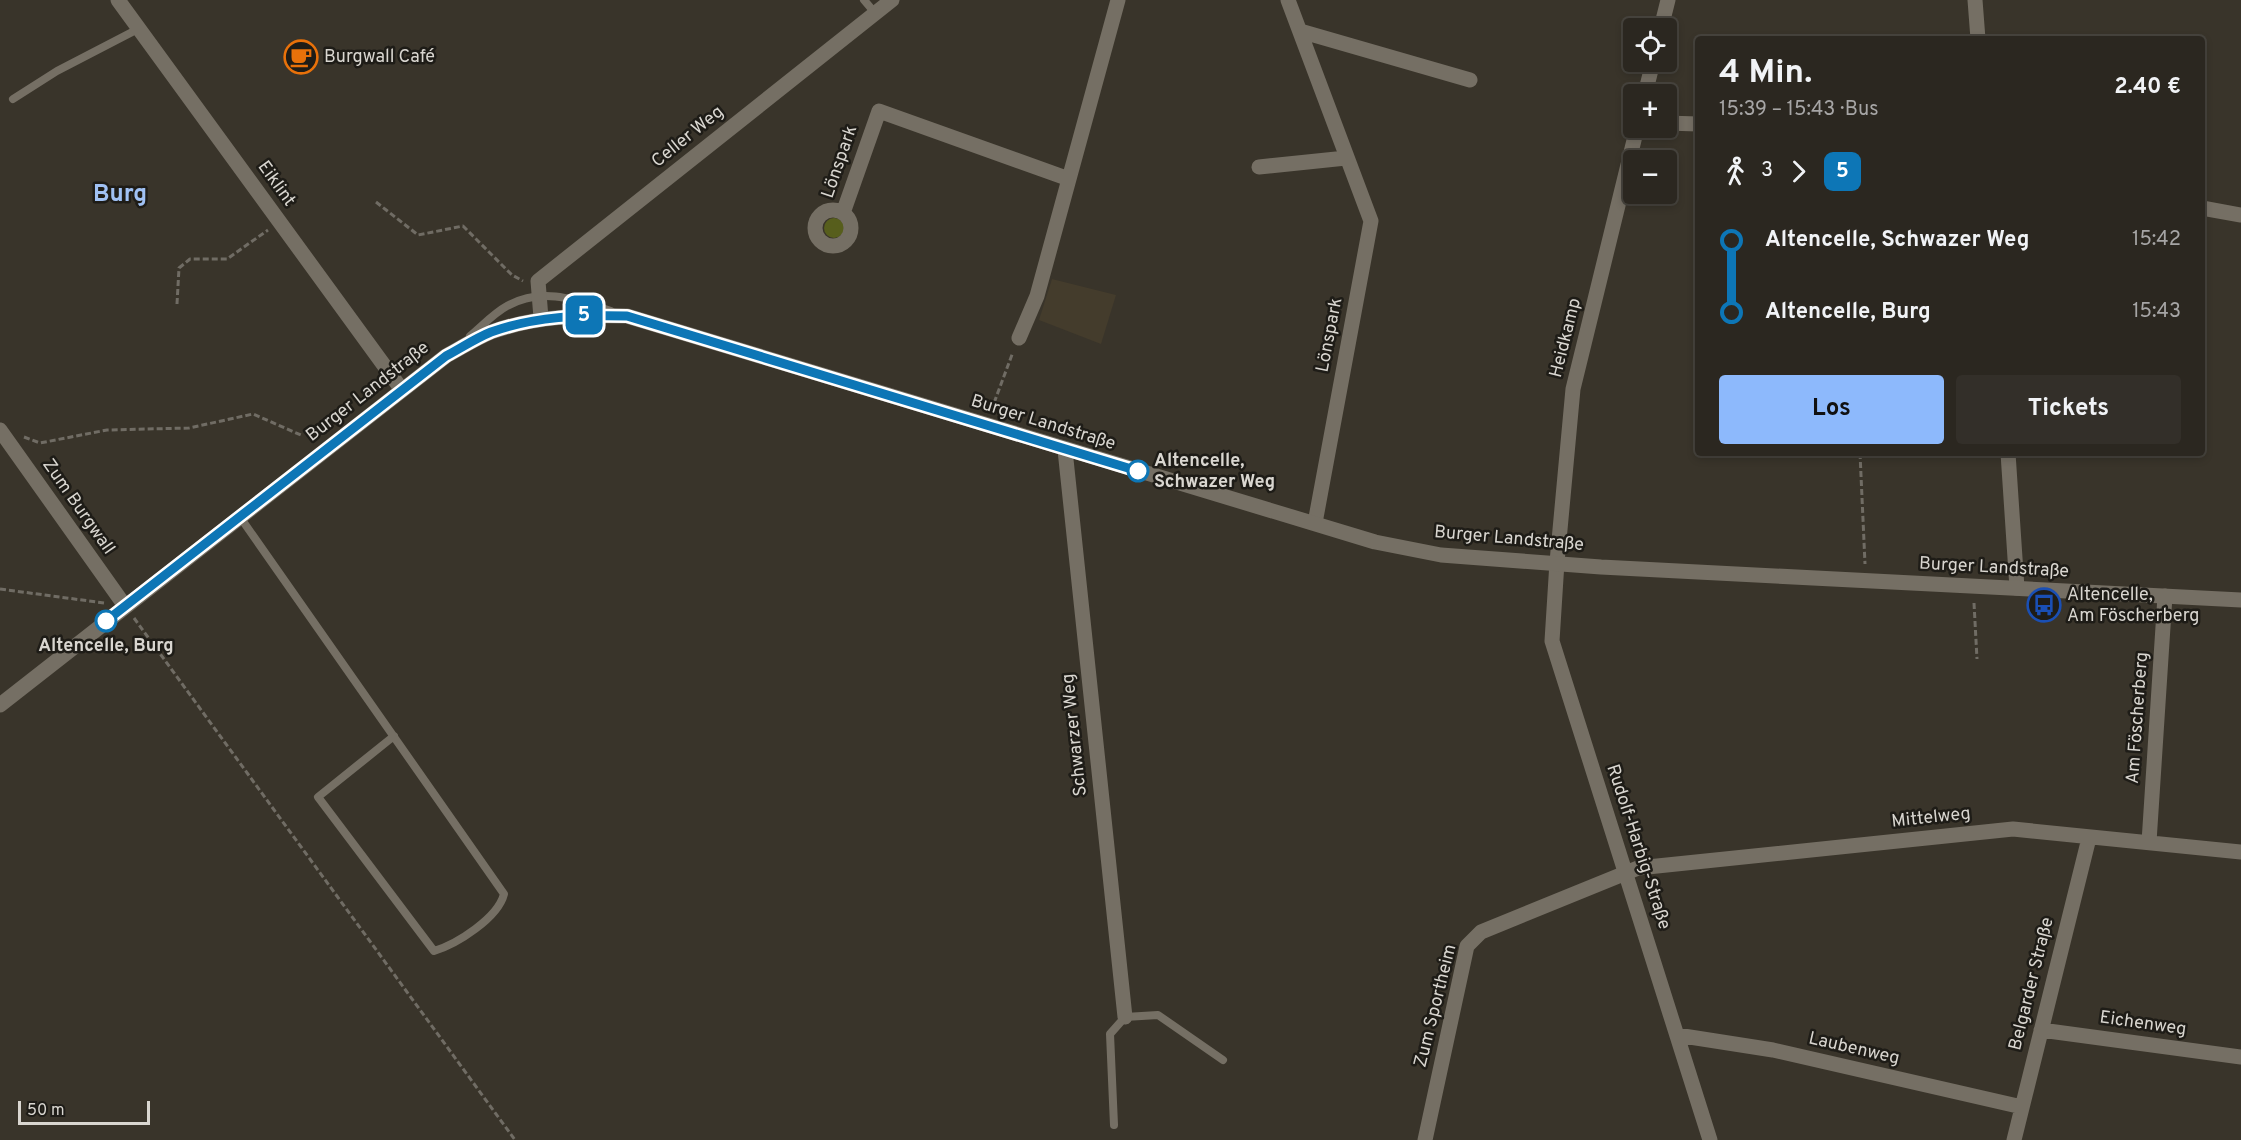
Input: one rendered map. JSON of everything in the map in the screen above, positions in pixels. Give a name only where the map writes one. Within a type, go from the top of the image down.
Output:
[{"type":"street","name":"Eiklint","points":[[118,0],[402,390]]},
{"type":"street","name":"Celler Weg","points":[[539,295],[538,281],[892,0]]},
{"type":"street","points":[[1018,338],[1037,296],[1118,0]]},
{"type":"street","name":"Lönspark","points":[[1288,0],[1371,221],[1315,523]]},
{"type":"street","points":[[1664,18],[1668,0]]},
{"type":"street","points":[[1975,0],[1978,36]]},
{"type":"street","points":[[1300,31],[1470,80]]},
{"type":"street","name":"Lönspark","points":[[843,213],[879,111],[1070,179]]},
{"type":"street","points":[[1677,123],[1695,124]]},
{"type":"street","name":"Heidkamp","points":[[1557,562],[1574,389],[1635,138]]},
{"type":"street","points":[[1258,167],[1346,158]]},
{"type":"street","points":[[2205,209],[2241,215]]},
{"type":"street","points":[[539,295],[542,318]]},
{"type":"street","name":"Burger Landstraße","points":[[0,705],[446,356],[489,333],[542,318],[578,315],[627,316],[1375,542],[1441,555],[2241,600]]},
{"type":"street","name":"Zum Burgwall","points":[[0,430],[125,606]]},
{"type":"street","name":"Schwarzer Weg","points":[[1065,450],[1125,1017]]},
{"type":"street","points":[[2008,456],[2017,588]]},
{"type":"street","name":"Rudolf-Harbig-Straße","points":[[1557,562],[1552,640],[1710,1140]]},
{"type":"street","name":"Am Föscherberg","points":[[2150,842],[2165,596]]},
{"type":"street","name":"Mittelweg","points":[[1626,872],[1638,868],[2013,829],[2241,852]]},
{"type":"street","name":"Belgarder Straße","points":[[2014,1140],[2089,838]]},
{"type":"street","name":"Zum Sportheim","points":[[1425,1140],[1467,946],[1481,932],[1626,872]]},
{"type":"street","name":"Eichenweg","points":[[2041,1030],[2241,1056]]},
{"type":"street","name":"Laubenweg","points":[[1677,1035],[1773,1050],[2022,1107]]},
{"type":"lane","points":[[864,0],[875,13]]},
{"type":"lane","points":[[13,99],[57,71],[138,28]]},
{"type":"lane","points":[[446,356],[507,305],[539,295],[565,296],[627,316]]},
{"type":"lane","points":[[240,516],[394,736],[504,894],[501,906],[453,945],[434,951],[318,797],[394,736]]},
{"type":"lane","points":[[1114,1125],[1110,1034],[1125,1017],[1158,1015],[1223,1060]]},
{"type":"path","points":[[376,202],[418,235],[463,226],[519,280]]},
{"type":"path","points":[[177,304],[179,268],[190,259],[227,259],[279,222]]},
{"type":"path","points":[[990,415],[1018,338]]},
{"type":"path","points":[[20,436],[40,443],[107,430],[189,428],[253,414],[303,436]]},
{"type":"path","points":[[1860,456],[1866,580]]},
{"type":"path","points":[[1973,586],[1977,659]]},
{"type":"path","points":[[0,589],[125,606],[515,1140]]},
{"type":"shaded area","points":[[1052,279],[1116,295],[1101,344],[1039,320]]},
{"type":"green space","points":[[834,218],[841,221],[844,228],[841,235],[834,238],[827,235],[824,228],[827,221]]},
{"type":"bus line","name":"5","points":[[106,621],[446,356],[489,333],[542,318],[578,315],[627,316],[1138,471]]},
{"type":"place","name":"Burgwall Café","points":[[301,57]]},
{"type":"place","name":"Altencelle, Schwazer Weg","points":[[1138,471]]},
{"type":"place","name":"Altencelle, Am Föscherberg","points":[[2044,605]]},
{"type":"place","name":"Altencelle, Burg","points":[[106,621]]},
{"type":"district","name":"Burg","points":[[120,195]]}]
